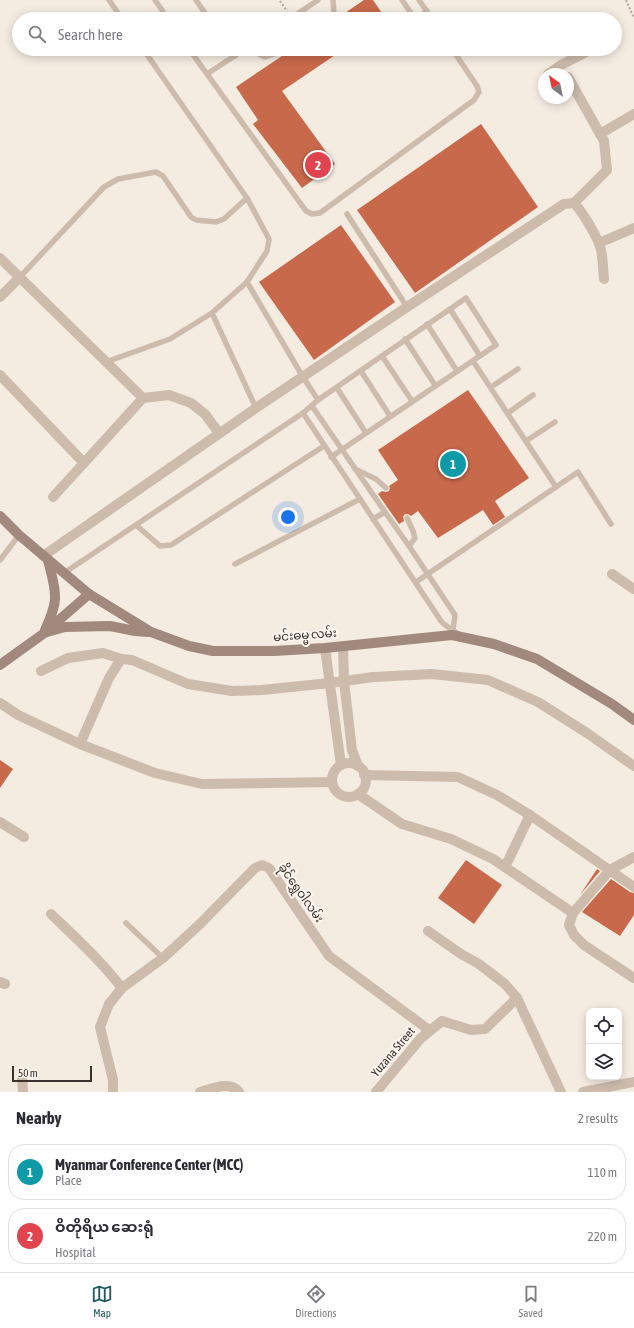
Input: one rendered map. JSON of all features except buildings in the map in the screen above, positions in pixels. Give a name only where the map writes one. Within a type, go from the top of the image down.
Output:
[{"type":"main road","name":"မင်းဓမ္မ လမ်း","points":[[0,516],[19,535],[89,594],[151,632],[189,646],[213,651],[274,651],[325,648],[457,634],[494,644],[536,659],[612,704],[634,720]]},
{"type":"main road","points":[[43,634],[52,615],[56,592],[46,558]]},
{"type":"main road","points":[[0,665],[43,634],[89,594]]},
{"type":"main road","points":[[43,634],[64,627],[110,626],[135,631],[151,632]]},
{"type":"street","points":[[557,68],[578,56]]},
{"type":"street","points":[[46,558],[256,408],[564,204],[574,203],[607,170],[604,141],[574,88]]},
{"type":"street","points":[[600,134],[634,114]]},
{"type":"street","points":[[574,203],[579,208],[599,243],[604,279]]},
{"type":"street","points":[[599,243],[634,228]]},
{"type":"street","points":[[0,258],[143,398]]},
{"type":"street","points":[[0,297],[20,277]]},
{"type":"street","points":[[0,375],[84,462]]},
{"type":"street","points":[[53,497],[143,398],[169,395],[191,403],[205,414],[219,433]]},
{"type":"street","points":[[612,574],[634,590]]},
{"type":"street","points":[[343,646],[344,681],[352,750],[358,766]]},
{"type":"street","points":[[325,648],[341,764]]},
{"type":"street","points":[[41,671],[68,658],[103,653],[121,659],[132,660],[188,684],[232,691],[262,690],[373,677],[432,674],[488,680],[538,702],[587,733],[634,766]]},
{"type":"street","points":[[80,744],[109,678],[121,659]]},
{"type":"street","points":[[0,703],[18,715],[80,744],[155,773],[202,784],[332,782]]},
{"type":"street","points":[[353,763],[358,766],[362,768],[366,781],[362,790],[358,794],[352,796],[342,795],[334,787],[332,782],[334,772],[341,764],[353,763]]},
{"type":"street","points":[[364,775],[458,777],[497,794],[634,887]]},
{"type":"street","points":[[358,794],[402,824],[452,839],[493,859],[573,913]]},
{"type":"street","points":[[505,867],[530,815]]},
{"type":"street","points":[[0,822],[24,837]]},
{"type":"street","points":[[634,857],[610,870],[573,913],[569,925],[574,935],[584,945],[634,978]]},
{"type":"street","name":"ခိုင်ရွှေဝါလမ်း","points":[[114,1092],[113,1080],[100,1027],[109,1004],[122,988],[164,958],[255,868],[262,865],[269,868],[330,956],[429,1030]]},
{"type":"street","points":[[51,914],[79,941],[122,988]]},
{"type":"street","points":[[428,931],[461,954],[479,964],[505,984],[517,998],[561,1092]]},
{"type":"street","points":[[429,1030],[442,1021],[471,1030],[485,1028],[517,998]]},
{"type":"street","name":"Yuzana Street","points":[[376,1092],[429,1030]]},
{"type":"street","points":[[22,1078],[23,1092]]},
{"type":"street","points":[[583,1092],[634,1082]]},
{"type":"street","points":[[200,1092],[229,1086],[240,1092]]},
{"type":"lane","points":[[109,0],[117,12]]},
{"type":"lane","points":[[155,0],[163,12]]},
{"type":"lane","points":[[196,0],[204,12]]},
{"type":"lane","points":[[297,12],[318,0]]},
{"type":"lane","points":[[334,0],[334,12]]},
{"type":"lane","points":[[402,0],[411,12]]},
{"type":"lane","points":[[419,0],[427,12]]},
{"type":"lane","points":[[106,362],[170,339],[212,313],[247,282],[267,251],[269,239],[247,198],[148,56]]},
{"type":"lane","points":[[194,56],[306,211],[312,214],[320,213],[474,100],[480,92],[457,56]]},
{"type":"lane","points":[[207,74],[235,56]]},
{"type":"lane","points":[[20,277],[104,187],[118,179],[156,172],[162,176],[190,217],[196,220],[216,222],[224,219],[247,198]]},
{"type":"lane","points":[[347,214],[407,307]]},
{"type":"lane","points":[[247,282],[318,400]]},
{"type":"lane","points":[[64,573],[303,413],[318,400],[466,298],[496,345],[331,457]]},
{"type":"lane","points":[[450,309],[480,356]]},
{"type":"lane","points":[[212,313],[256,408]]},
{"type":"lane","points":[[427,324],[457,371]]},
{"type":"lane","points":[[405,339],[435,385]]},
{"type":"lane","points":[[382,356],[412,401]]},
{"type":"lane","points":[[473,361],[556,487]]},
{"type":"lane","points":[[491,387],[518,369]]},
{"type":"lane","points":[[361,371],[390,416]]},
{"type":"lane","points":[[337,388],[366,433]]},
{"type":"lane","points":[[508,413],[533,395]]},
{"type":"lane","points":[[312,406],[455,615],[457,634]]},
{"type":"lane","points":[[303,413],[445,626],[457,634]]},
{"type":"lane","points":[[526,441],[555,422]]},
{"type":"lane","points":[[136,525],[160,546],[171,545],[324,446]]},
{"type":"lane","points":[[355,469],[376,479],[386,488]]},
{"type":"lane","points":[[416,582],[578,472],[611,524]]},
{"type":"lane","points":[[235,564],[360,499]]},
{"type":"lane","points":[[373,519],[385,512]]},
{"type":"lane","points":[[407,518],[415,538],[409,546]]},
{"type":"lane","points":[[0,560],[19,535]]},
{"type":"lane","points":[[126,923],[164,958]]},
{"type":"path","points":[[626,0],[634,18]]},
{"type":"path","points":[[280,1],[287,12]]},
{"type":"place","name":"ဝိတိုရိယ ဆေးရုံ","points":[[318,165]]},
{"type":"place","name":"Myanmar Conference Center (MCC)","points":[[453,464]]}]
